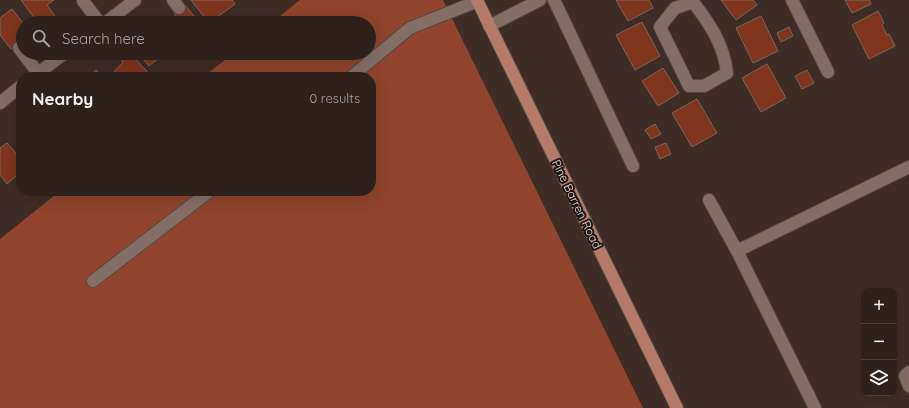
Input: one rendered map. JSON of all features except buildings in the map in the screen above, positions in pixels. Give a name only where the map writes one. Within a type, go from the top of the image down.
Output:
[{"type":"main road","name":"Pine Barren Road","points":[[477,1],[677,408]]},
{"type":"street","points":[[121,16],[135,0]]},
{"type":"street","points":[[489,26],[540,0]]},
{"type":"street","points":[[554,0],[634,166]]},
{"type":"street","points":[[792,0],[828,72]]},
{"type":"street","points":[[83,1],[95,16]]},
{"type":"street","points":[[376,56],[410,28],[477,1]]},
{"type":"street","points":[[693,2],[707,21],[725,55],[727,73],[704,86],[689,86],[660,27],[673,4],[693,2]]},
{"type":"street","points":[[27,60],[34,72]]},
{"type":"street","points":[[40,72],[56,60]]},
{"type":"street","points":[[357,72],[371,60]]},
{"type":"street","points":[[1,100],[16,90]]},
{"type":"street","points":[[737,251],[909,167]]},
{"type":"street","points":[[93,281],[204,196]]},
{"type":"street","points":[[709,200],[737,251],[815,408]]},
{"type":"street","points":[[909,372],[904,376],[909,386]]},
{"type":"shaded area","points":[[300,0],[443,0],[643,408],[0,408],[0,239],[54,196],[376,196],[376,72],[209,72],[225,60],[376,60],[376,16],[280,16]]}]
